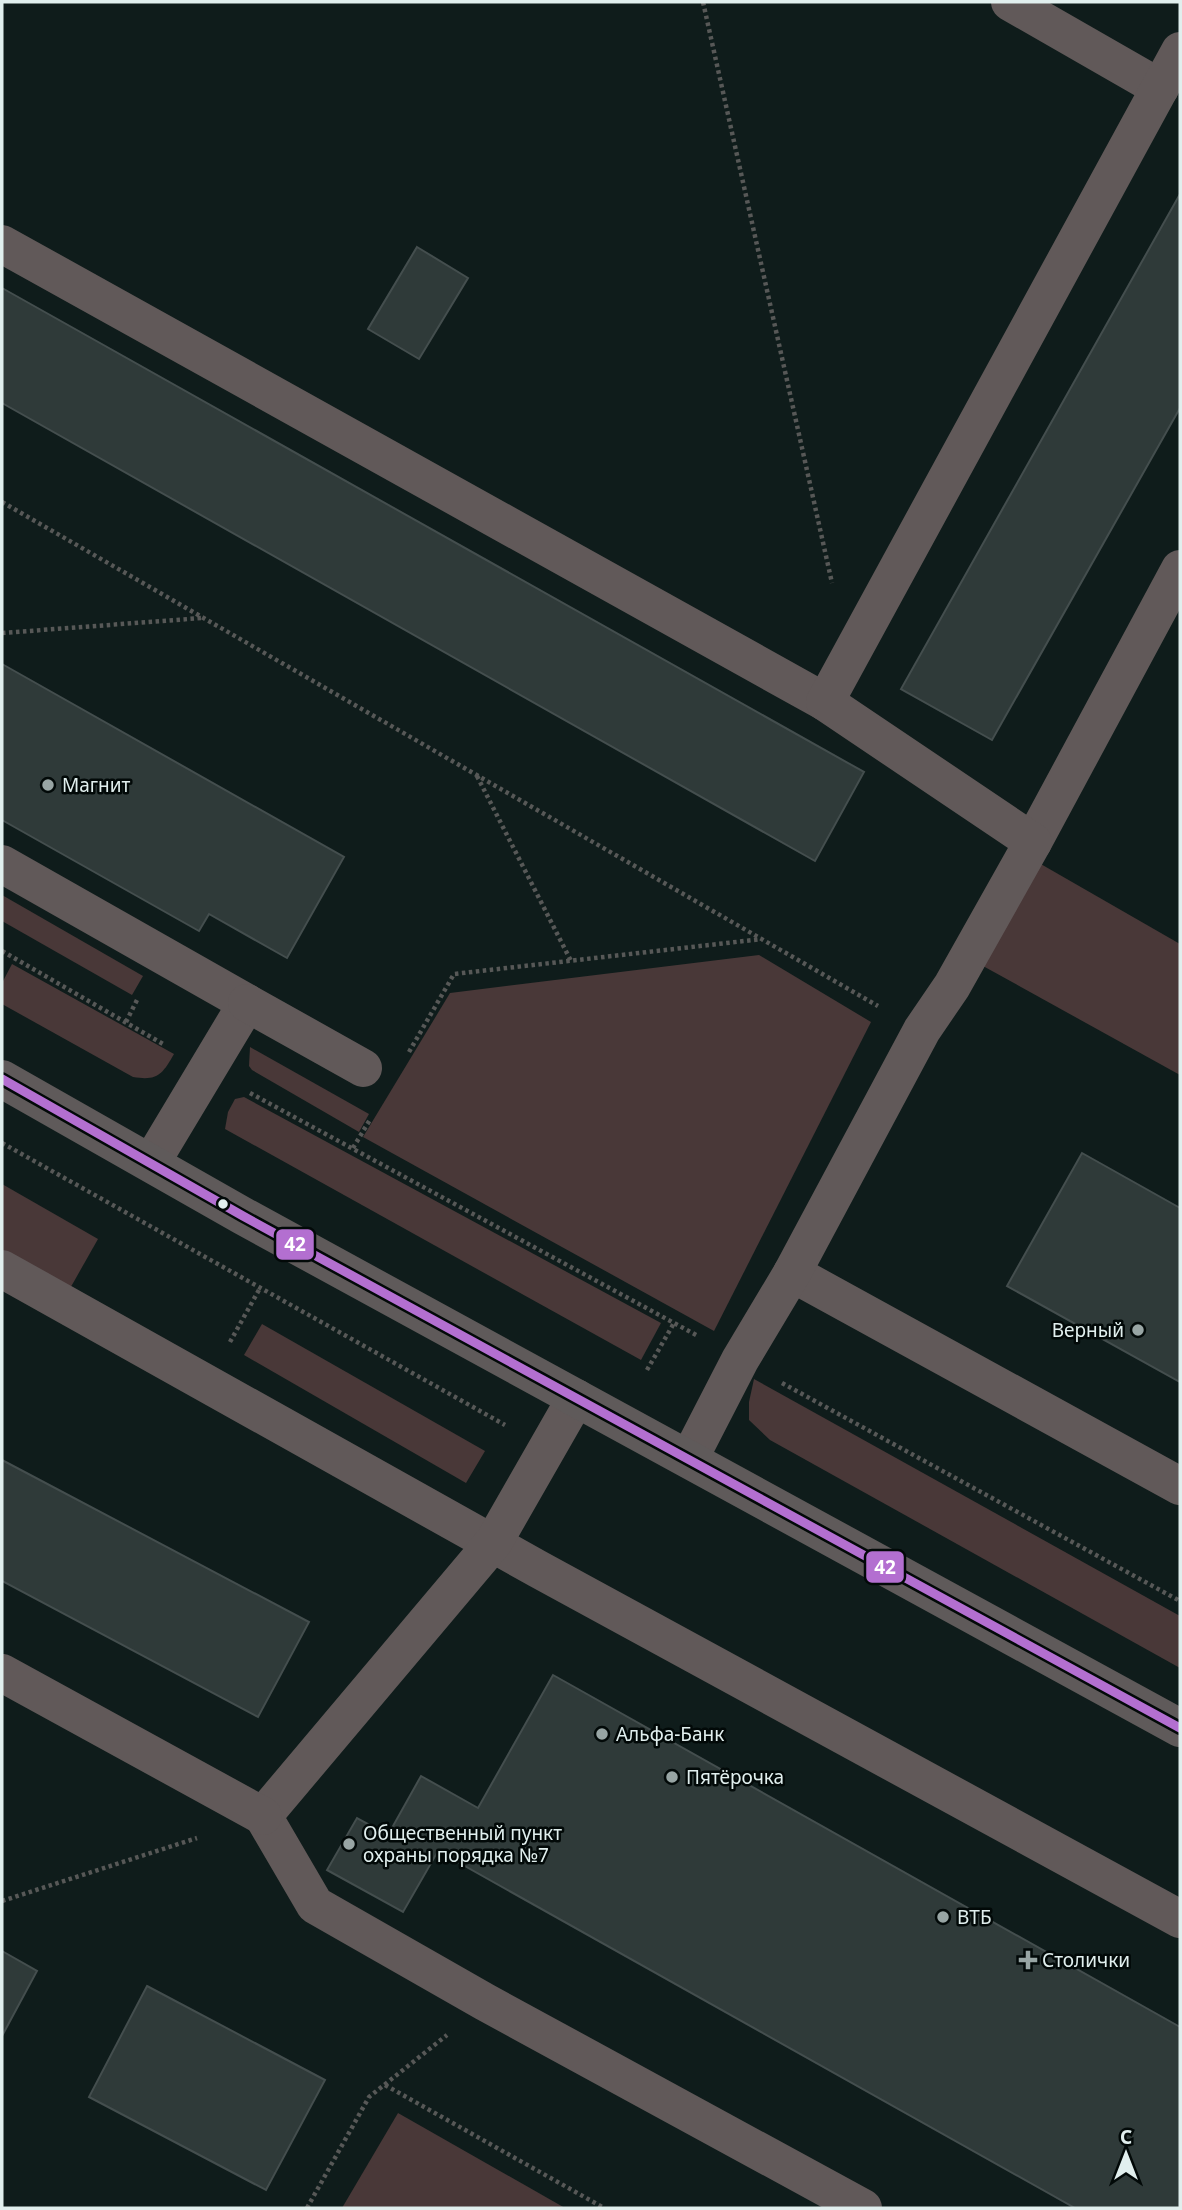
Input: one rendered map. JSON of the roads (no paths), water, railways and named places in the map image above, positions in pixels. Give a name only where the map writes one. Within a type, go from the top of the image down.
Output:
[{"type":"main road","points":[[2,1079],[576,1398],[1180,1728]]},
{"type":"lane","points":[[1010,2],[1160,88]]},
{"type":"lane","points":[[825,702],[1180,51]]},
{"type":"lane","points":[[2,244],[825,702],[1033,842]]},
{"type":"lane","points":[[689,1459],[740,1360],[792,1273],[922,1030],[952,986],[1033,842],[1180,569]]},
{"type":"lane","points":[[2,864],[363,1069]]},
{"type":"lane","points":[[151,1163],[247,1003]]},
{"type":"lane","points":[[2,1269],[493,1543],[1180,1919]]},
{"type":"lane","points":[[792,1273],[1180,1486]]},
{"type":"lane","points":[[263,1816],[493,1543],[576,1398]]},
{"type":"lane","points":[[2,1673],[263,1816],[315,1905],[485,2002],[863,2208]]},
{"type":"place","name":"Магнит","points":[[48,785]]},
{"type":"place","name":"Верный","points":[[1138,1330]]},
{"type":"place","name":"Альфа-Банк","points":[[602,1734]]},
{"type":"place","name":"Пятёрочка","points":[[672,1777]]},
{"type":"place","name":"Общественный пункт охраны порядка №7","points":[[349,1844]]},
{"type":"place","name":"ВТБ","points":[[943,1917]]},
{"type":"place","name":"Столички","points":[[1028,1960]]}]
